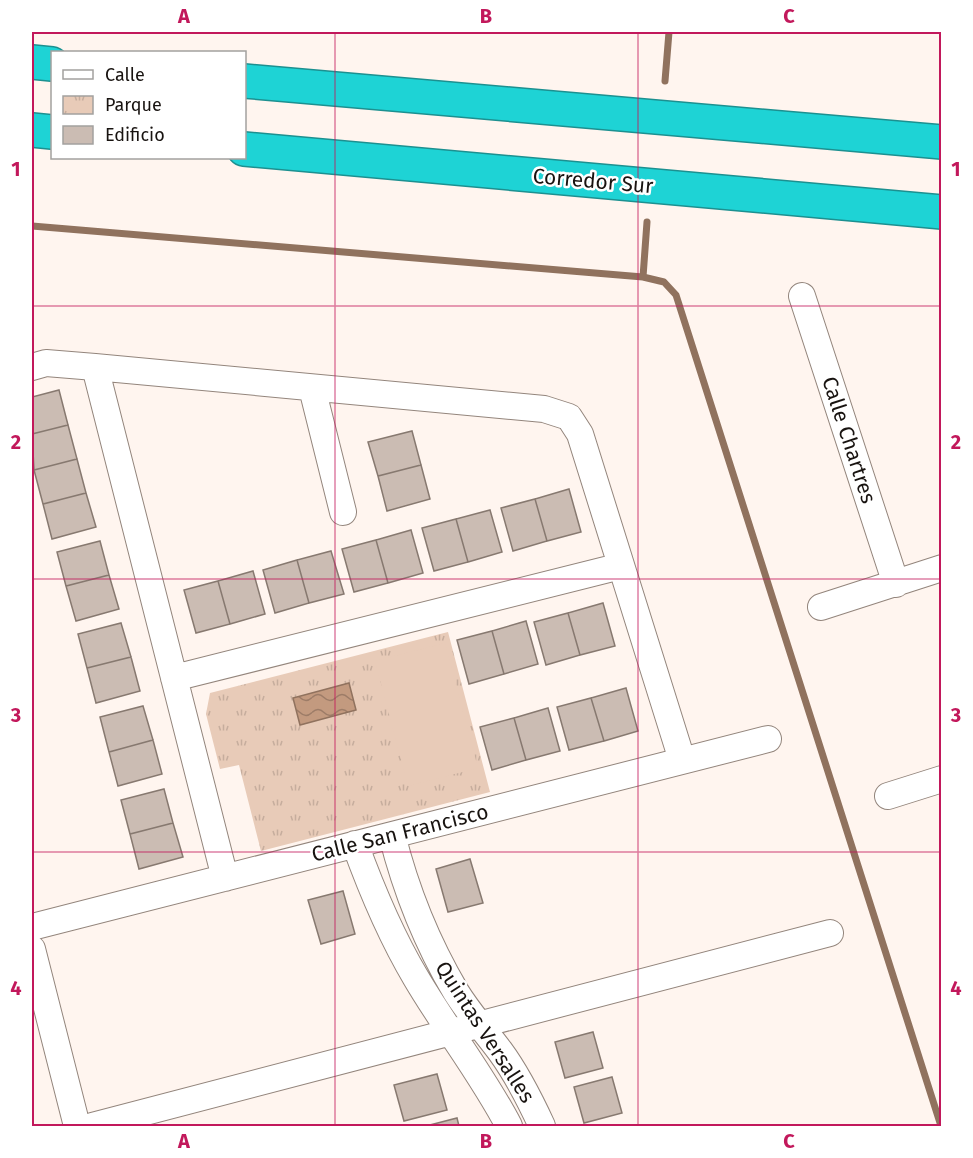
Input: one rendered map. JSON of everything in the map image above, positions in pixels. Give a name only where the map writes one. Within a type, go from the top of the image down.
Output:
[{"type":"highway","points":[[32,62],[51,64]]},
{"type":"highway","points":[[246,81],[942,142]]},
{"type":"highway","points":[[32,130],[51,132]]},
{"type":"highway","name":"Corredor Sur","points":[[246,149],[942,212]]},
{"type":"street","name":"Calle Chartres","points":[[802,296],[896,584]]},
{"type":"street","points":[[32,367],[46,363],[95,367],[544,409],[569,417],[580,434],[682,760]]},
{"type":"street","points":[[95,367],[225,878]]},
{"type":"street","points":[[312,388],[343,512]]},
{"type":"street","points":[[174,678],[621,566]]},
{"type":"street","points":[[821,607],[942,568]]},
{"type":"street","name":"Calle San Francisco","points":[[32,927],[768,739]]},
{"type":"street","points":[[888,796],[942,779]]},
{"type":"street","name":"Quintas Versalles","points":[[392,835],[421,924],[457,993],[527,1092],[542,1126]]},
{"type":"street","name":"Quintas Versalles","points":[[355,844],[393,935],[417,979],[476,1067],[509,1126]]},
{"type":"street","points":[[92,1126],[830,933]]},
{"type":"street","points":[[32,949],[77,1126]]},
{"type":"green space","points":[[448,632],[490,792],[261,851],[239,765],[220,769],[206,714],[210,693]]},
{"type":"green space","points":[[445,643],[478,768],[408,786],[375,661]]},
{"type":"water","points":[[349,683],[356,710],[300,725],[293,698]]},
{"type":"building","points":[[59,390],[68,425],[32,434],[32,397]]},
{"type":"building","points":[[68,425],[77,459],[34,470],[32,434]]},
{"type":"building","points":[[412,431],[421,465],[378,476],[368,442]]},
{"type":"building","points":[[77,459],[86,493],[43,504],[34,470]]},
{"type":"building","points":[[421,465],[430,499],[387,511],[378,476]]},
{"type":"building","points":[[569,489],[581,532],[547,541],[535,499]]},
{"type":"building","points":[[86,493],[96,527],[52,539],[43,504]]},
{"type":"building","points":[[535,499],[547,541],[513,551],[501,508]]},
{"type":"building","points":[[490,510],[502,552],[468,562],[456,519]]},
{"type":"building","points":[[456,519],[468,562],[434,571],[422,528]]},
{"type":"building","points":[[411,530],[423,573],[388,583],[376,540]]},
{"type":"building","points":[[376,540],[388,583],[354,592],[342,549]]},
{"type":"building","points":[[100,541],[109,575],[66,586],[57,552]]},
{"type":"building","points":[[331,551],[344,594],[309,603],[297,560]]},
{"type":"building","points":[[297,560],[309,603],[275,613],[263,570]]},
{"type":"building","points":[[253,571],[265,614],[230,624],[218,581]]},
{"type":"building","points":[[109,575],[119,609],[76,621],[66,586]]},
{"type":"building","points":[[218,581],[230,624],[196,633],[184,590]]},
{"type":"building","points":[[603,603],[615,646],[580,655],[568,613]]},
{"type":"building","points":[[568,613],[580,655],[546,665],[534,622]]},
{"type":"building","points":[[526,621],[538,664],[504,674],[492,631]]},
{"type":"building","points":[[121,623],[131,657],[87,668],[78,634]]},
{"type":"building","points":[[492,631],[504,674],[469,684],[457,640]]},
{"type":"building","points":[[131,657],[140,691],[96,703],[87,668]]},
{"type":"building","points":[[626,688],[638,731],[604,741],[591,698]]},
{"type":"building","points":[[591,698],[604,741],[569,750],[557,707]]},
{"type":"building","points":[[143,706],[153,740],[109,752],[100,717]]},
{"type":"building","points":[[548,708],[560,751],[526,760],[514,718]]},
{"type":"building","points":[[514,718],[526,760],[492,770],[480,727]]},
{"type":"building","points":[[153,740],[162,774],[118,786],[109,752]]},
{"type":"building","points":[[164,789],[173,823],[130,834],[121,800]]},
{"type":"building","points":[[173,823],[183,857],[139,869],[130,834]]},
{"type":"building","points":[[470,859],[483,903],[448,912],[436,869]]},
{"type":"building","points":[[343,891],[355,934],[321,944],[308,900]]},
{"type":"building","points":[[593,1032],[603,1068],[565,1078],[555,1042]]},
{"type":"building","points":[[437,1074],[447,1110],[404,1121],[394,1085]]},
{"type":"building","points":[[612,1077],[622,1113],[584,1123],[574,1087]]},
{"type":"building","points":[[457,1118],[459,1126],[426,1126]]},
{"type":"waterway","points":[[665,81],[669,32]]},
{"type":"waterway","points":[[647,222],[643,277],[664,282],[676,295],[941,1126]]},
{"type":"waterway","points":[[32,226],[643,277]]}]
